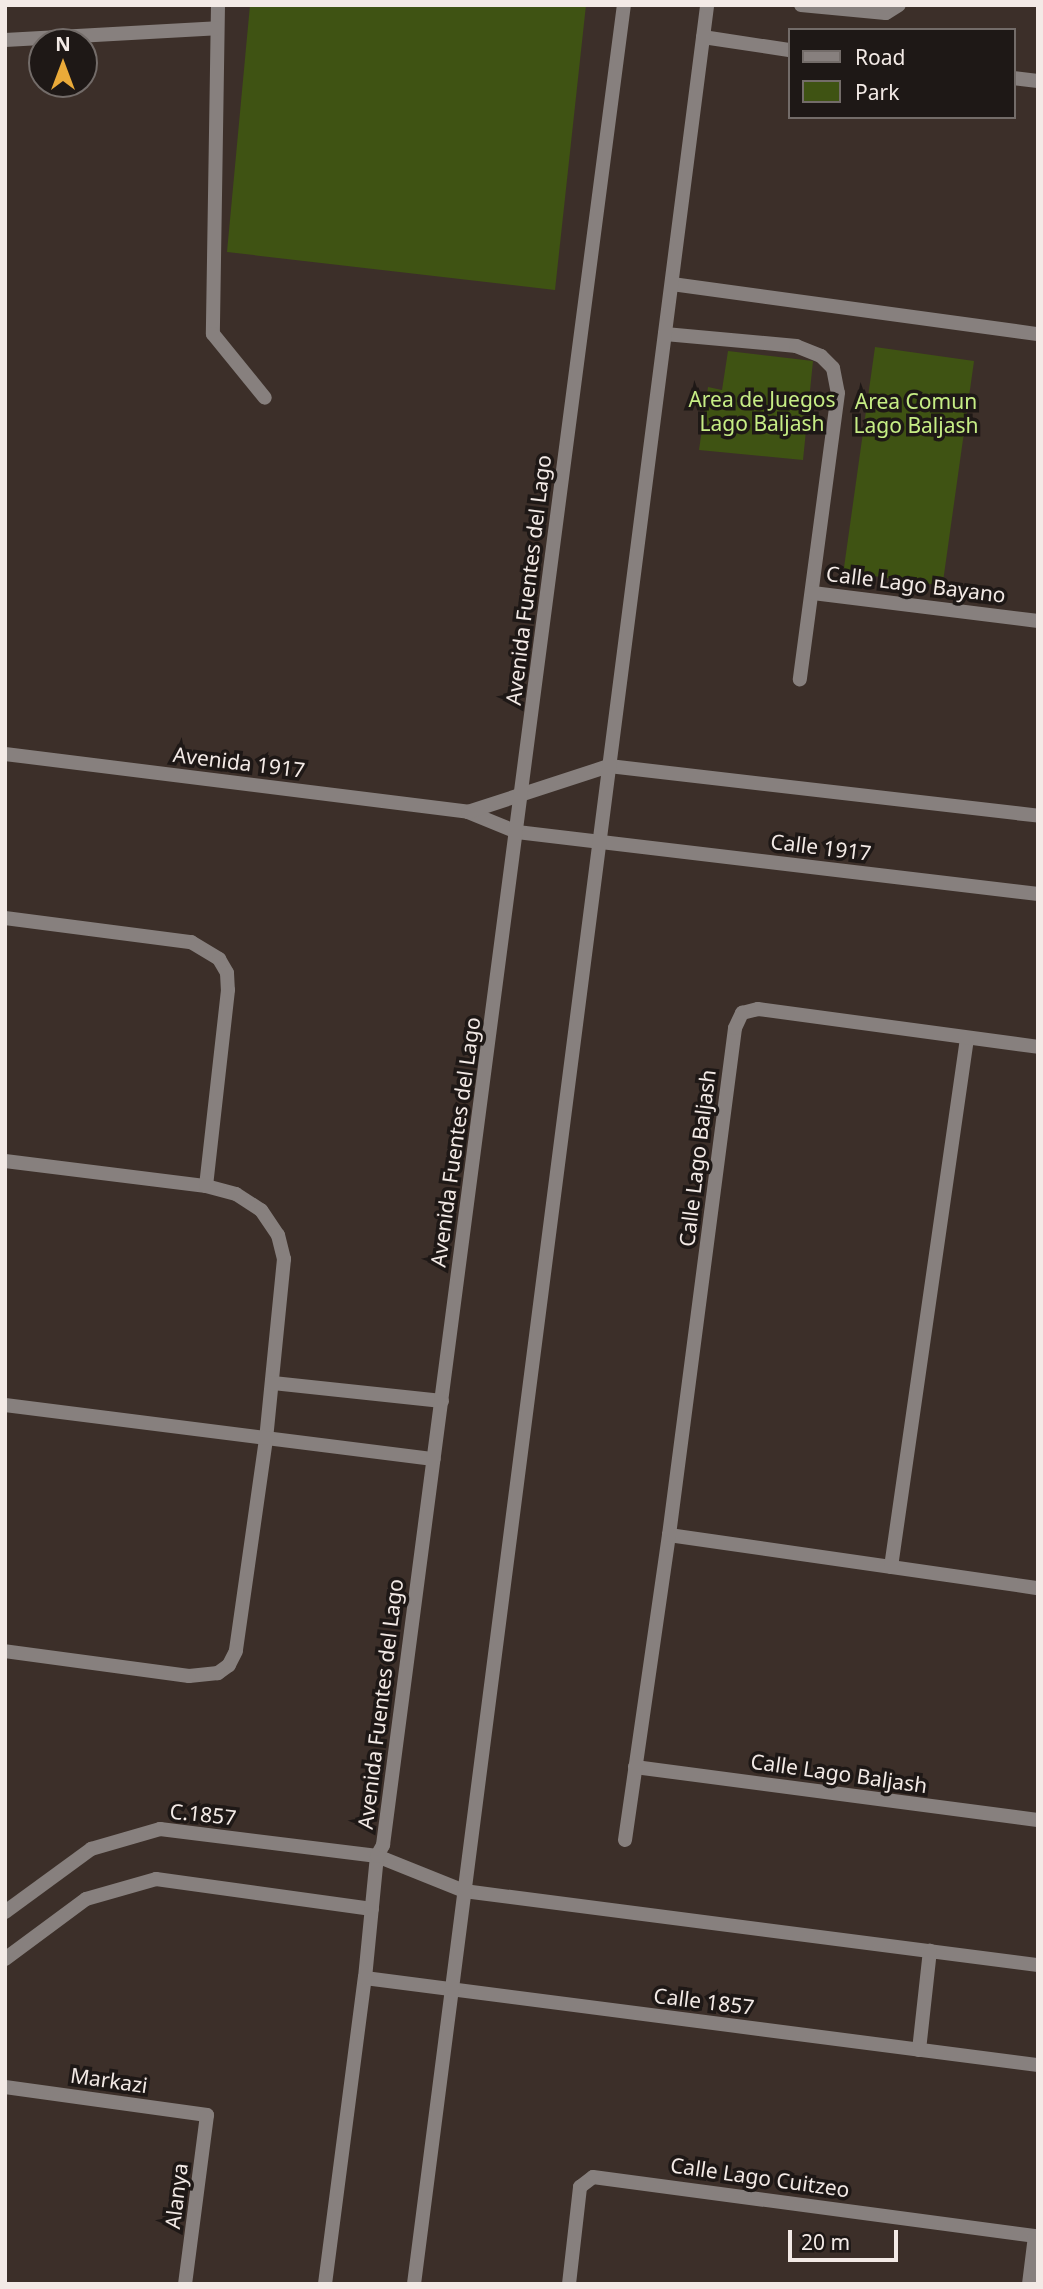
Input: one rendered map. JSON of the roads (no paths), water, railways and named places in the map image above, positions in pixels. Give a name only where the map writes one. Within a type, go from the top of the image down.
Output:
[{"type":"street","points":[[218,5],[213,334],[265,398]]},
{"type":"street","name":"Avenida Fuentes del Lago","points":[[325,2284],[365,1978],[377,1856],[383,1845],[624,5]]},
{"type":"street","points":[[414,2284],[707,5]]},
{"type":"street","points":[[801,5],[886,13],[899,5]]},
{"type":"street","points":[[5,40],[217,28]]},
{"type":"street","points":[[703,37],[785,50]]},
{"type":"street","points":[[1015,78],[1038,81]]},
{"type":"street","points":[[672,284],[1038,334]]},
{"type":"street","name":"Calle Lago Bayano","points":[[665,334],[796,346],[821,356],[833,368],[838,393],[813,593],[1038,621]]},
{"type":"street","points":[[800,679],[813,593]]},
{"type":"street","name":"Avenida 1917","points":[[5,754],[468,812]]},
{"type":"street","points":[[468,812],[609,766],[1038,816]]},
{"type":"street","name":"Calle 1917","points":[[468,812],[517,832],[1038,894]]},
{"type":"street","points":[[5,918],[191,942],[219,959],[227,973],[228,990],[206,1186]]},
{"type":"street","name":"Calle Lago Baljash","points":[[625,1840],[669,1535],[734,1028],[742,1013],[758,1009],[1038,1048]]},
{"type":"street","points":[[891,1566],[967,1038]]},
{"type":"street","points":[[5,1161],[206,1186],[236,1194],[261,1210],[278,1235],[284,1259],[266,1439],[236,1651],[229,1665],[218,1673],[189,1676],[5,1651]]},
{"type":"street","points":[[273,1382],[442,1401]]},
{"type":"street","points":[[5,1405],[434,1459]]},
{"type":"street","points":[[669,1535],[1038,1587]]},
{"type":"street","name":"Calle Lago Baljash","points":[[635,1767],[1038,1820]]},
{"type":"street","name":"C.1857","points":[[5,1912],[91,1849],[160,1829],[377,1856]]},
{"type":"street","points":[[377,1856],[464,1891],[1038,1965]]},
{"type":"street","points":[[5,1959],[86,1899],[156,1879],[372,1909]]},
{"type":"street","points":[[919,2050],[930,1951]]},
{"type":"street","name":"Calle 1857","points":[[365,1978],[1038,2065]]},
{"type":"street","name":"Markazi","points":[[5,2087],[208,2115]]},
{"type":"street","name":"Alanya","points":[[185,2284],[208,2115]]},
{"type":"street","name":"Calle Lago Cuitzeo","points":[[569,2284],[580,2187],[593,2177],[1036,2236],[1029,2284]]},
{"type":"park label","name":"Area de Juegos Lago Baljash","points":[[762,411]]},
{"type":"park label","name":"Area Comun Lago Baljash","points":[[916,413]]}]
